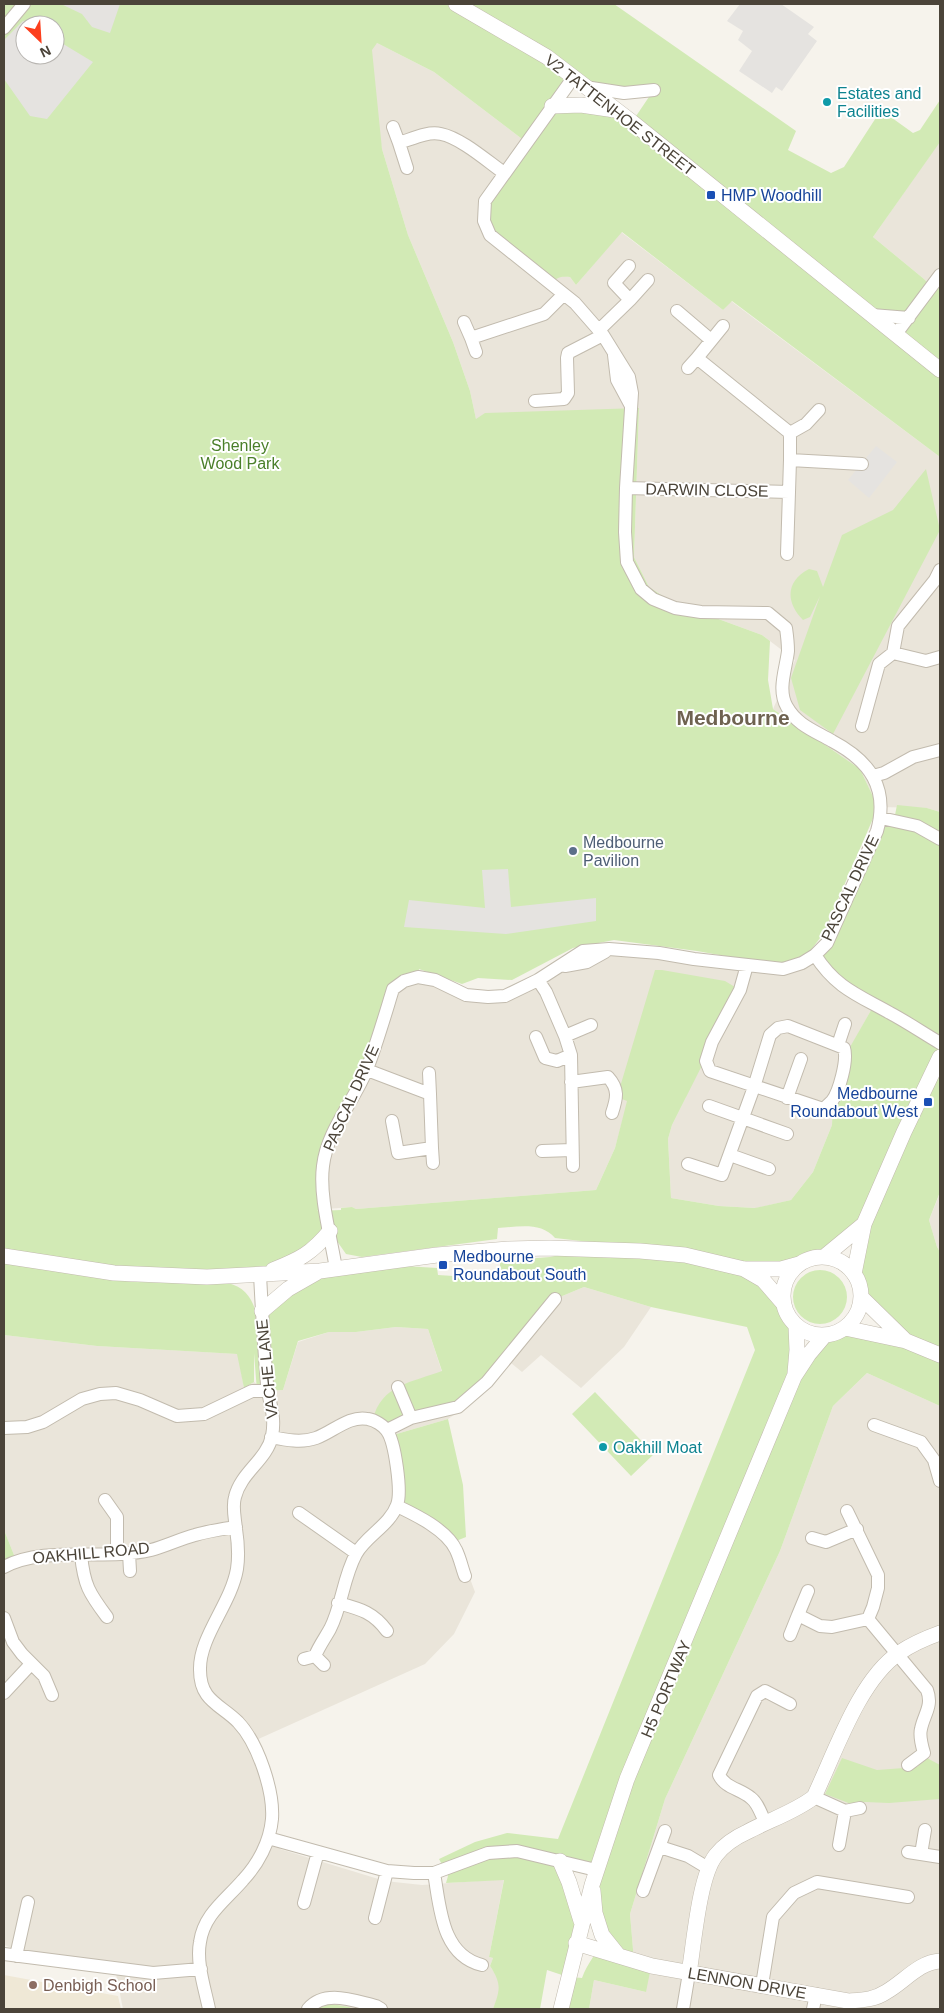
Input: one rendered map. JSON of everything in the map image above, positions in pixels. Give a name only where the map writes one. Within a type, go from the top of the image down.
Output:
[{"type":"street","points":[[4,28],[24,4]]},
{"type":"street","name":"V2 TATTENHOE STREET","points":[[456,4],[547,57],[616,110],[940,370]]},
{"type":"street","points":[[573,78],[485,201],[483,212],[487,231],[575,304],[601,332],[629,377],[632,393],[626,488],[625,532],[627,562],[641,589],[653,599],[675,608],[701,612],[768,613],[786,628],[788,650],[782,682],[786,705],[797,721],[856,756],[873,776],[881,794],[881,818],[917,826],[940,839]]},
{"type":"street","points":[[585,87],[624,93],[654,90]]},
{"type":"street","points":[[552,106],[582,105],[616,110]]},
{"type":"street","points":[[393,127],[407,168]]},
{"type":"street","points":[[399,143],[426,134],[440,134],[457,141],[504,173]]},
{"type":"street","points":[[629,266],[614,283],[630,300]]},
{"type":"street","points":[[896,334],[940,275]]},
{"type":"street","points":[[534,401],[564,399],[568,393],[568,354],[601,332],[648,280]]},
{"type":"street","points":[[471,338],[544,314],[563,294]]},
{"type":"street","points":[[677,311],[712,340]]},
{"type":"street","points":[[872,315],[909,318]]},
{"type":"street","points":[[464,322],[476,352]]},
{"type":"street","points":[[688,368],[723,326]]},
{"type":"street","points":[[697,358],[790,433],[806,424],[819,410]]},
{"type":"street","name":"DARWIN CLOSE","points":[[786,554],[790,433]]},
{"type":"street","points":[[790,460],[862,464]]},
{"type":"street","name":"DARWIN CLOSE","points":[[626,488],[789,492]]},
{"type":"street","points":[[862,726],[879,664],[893,653],[898,626],[935,580],[940,570]]},
{"type":"street","points":[[893,653],[926,661],[940,657]]},
{"type":"street","points":[[873,776],[884,773],[913,757],[940,750]]},
{"type":"street","name":"PASCAL DRIVE","points":[[336,1268],[324,1192],[323,1167],[327,1148],[342,1115],[367,1070],[393,989],[404,981],[418,977],[435,980],[466,995],[488,997],[511,994],[538,980],[583,951],[609,949],[658,952],[694,959],[783,968],[802,963],[815,955],[827,943],[881,818]]},
{"type":"street","points":[[815,955],[827,972],[846,990],[890,1013],[940,1043]]},
{"type":"street","points":[[688,1164],[722,1175],[754,1087],[770,1035],[778,1028],[788,1026],[844,1048],[846,1057],[844,1069],[833,1100],[823,1109],[754,1087],[710,1071],[706,1061],[712,1042],[740,990],[747,965]]},
{"type":"street","points":[[538,980],[546,992],[571,1055],[573,1166]]},
{"type":"street","points":[[838,1045],[846,1024]]},
{"type":"street","points":[[565,1036],[591,1025]]},
{"type":"street","points":[[536,1037],[545,1058],[557,1061],[571,1055]]},
{"type":"street","points":[[787,1098],[800,1059]]},
{"type":"street","points":[[854,1274],[864,1224],[904,1132],[939,1061]]},
{"type":"street","points":[[367,1070],[430,1094]]},
{"type":"street","points":[[429,1073],[433,1163]]},
{"type":"street","points":[[572,1082],[608,1077],[615,1085],[617,1097],[612,1113]]},
{"type":"street","points":[[709,1106],[787,1134]]},
{"type":"street","points":[[392,1120],[399,1159],[432,1148]]},
{"type":"street","points":[[542,1151],[572,1150]]},
{"type":"street","points":[[730,1155],[769,1169]]},
{"type":"street","points":[[824,1257],[864,1224]]},
{"type":"street","points":[[260,1276],[301,1259],[317,1247],[330,1231]]},
{"type":"street","points":[[4,1256],[114,1273],[207,1277],[260,1276],[320,1271],[437,1255],[550,1248],[676,1254],[744,1269],[781,1269],[810,1259],[824,1257],[836,1260],[854,1274],[860,1286],[861,1297],[856,1314],[844,1328],[825,1335],[810,1333],[796,1326],[789,1317],[783,1303],[763,1280],[744,1269]]},
{"type":"street","points":[[783,1303],[786,1281],[800,1264]]},
{"type":"street","points":[[262,1311],[288,1289],[320,1271]]},
{"type":"street","name":"VACHE LANE","points":[[209,2009],[201,1969],[199,1943],[203,1929],[212,1913],[256,1863],[268,1838],[272,1821],[271,1798],[258,1754],[252,1742],[238,1723],[209,1698],[202,1689],[200,1681],[200,1662],[204,1645],[227,1601],[237,1568],[234,1496],[242,1480],[262,1457],[271,1437],[274,1421],[268,1390],[260,1276]]},
{"type":"street","points":[[861,1297],[906,1341]]},
{"type":"street","points":[[387,1430],[411,1418],[458,1407],[487,1382],[555,1299]]},
{"type":"street","name":"H5 PORTWAY","points":[[794,1377],[797,1350],[796,1326]]},
{"type":"street","points":[[844,1328],[906,1341],[937,1353]]},
{"type":"street","name":"H5 PORTWAY","points":[[561,2009],[581,1922],[627,1779],[794,1377],[809,1354],[825,1335]]},
{"type":"street","points":[[398,1387],[411,1418]]},
{"type":"street","points":[[4,1428],[27,1427],[43,1422],[82,1398],[100,1394],[116,1393],[140,1400],[177,1416],[204,1414],[252,1391],[268,1390]]},
{"type":"street","points":[[271,1437],[300,1441],[315,1438],[357,1418],[373,1420],[387,1430],[391,1438],[400,1485],[397,1506],[385,1523],[356,1552],[344,1581],[330,1629],[323,1639],[314,1660]]},
{"type":"street","points":[[874,1425],[921,1442],[934,1460],[940,1481]]},
{"type":"street","points":[[106,1500],[117,1517],[123,1554],[130,1571]]},
{"type":"street","points":[[397,1506],[423,1518],[445,1536],[456,1548],[465,1576]]},
{"type":"street","points":[[847,1511],[878,1576],[878,1588],[868,1619]]},
{"type":"street","points":[[299,1513],[356,1552]]},
{"type":"street","name":"OAKHILL ROAD","points":[[4,1567],[16,1560],[47,1555],[123,1554],[151,1550],[196,1534],[236,1527]]},
{"type":"street","points":[[812,1538],[826,1542],[857,1530]]},
{"type":"street","points":[[81,1555],[84,1578],[90,1596],[107,1617]]},
{"type":"street","points":[[790,1635],[808,1591]]},
{"type":"street","points":[[338,1603],[367,1612],[380,1621],[387,1631]]},
{"type":"street","points":[[798,1615],[820,1626],[832,1627],[868,1619]]},
{"type":"street","points":[[4,1618],[13,1642],[31,1664],[44,1676],[52,1695]]},
{"type":"street","points":[[868,1619],[898,1653],[927,1690],[929,1696],[930,1707],[920,1731],[924,1754],[908,1765]]},
{"type":"street","points":[[683,2009],[704,1883],[708,1868],[716,1854],[736,1837],[799,1807],[814,1797],[863,1694],[882,1667],[898,1653],[920,1640],[940,1633]]},
{"type":"street","points":[[4,1693],[31,1664]]},
{"type":"street","points":[[765,1822],[756,1802],[750,1796],[722,1782],[719,1775],[758,1696],[765,1692],[790,1704]]},
{"type":"street","points":[[814,1797],[845,1811],[860,1808]]},
{"type":"street","points":[[839,1845],[845,1811]]},
{"type":"street","points":[[921,1854],[925,1830]]},
{"type":"street","points":[[643,1891],[665,1831]]},
{"type":"street","points":[[268,1838],[387,1871],[434,1873],[488,1853],[517,1851],[560,1861],[594,1878],[596,1914],[602,1935],[618,1955]]},
{"type":"street","points":[[660,1847],[688,1856],[708,1868]]},
{"type":"street","points":[[304,1903],[318,1852]]},
{"type":"street","points":[[908,1852],[940,1857]]},
{"type":"street","points":[[560,1861],[569,1882],[581,1922]]},
{"type":"street","points":[[375,1918],[387,1871]]},
{"type":"street","points":[[434,1873],[444,1928],[449,1939],[466,1958],[482,1965]]},
{"type":"street","points":[[762,1985],[773,1917],[794,1892],[818,1882],[908,1897]]},
{"type":"street","points":[[28,1902],[10,1955],[153,1973],[201,1969]]},
{"type":"street","name":"LENNON DRIVE","points":[[576,1943],[652,1966],[762,1985],[814,2002],[871,1999],[886,1993],[919,1968],[940,1961]]},
{"type":"street","points":[[308,2009],[320,1999],[333,1997],[376,2006],[381,2009]]},
{"type":"shaded area","points":[[61,4],[120,4],[110,33],[92,27],[82,14]]},
{"type":"shaded area","points":[[740,4],[781,4],[814,27],[808,34],[817,41],[782,91],[776,87],[772,93],[739,71],[752,51],[738,40],[743,31],[727,21]]},
{"type":"shaded area","points":[[15,29],[15,65],[65,65],[65,45],[93,62],[47,119],[30,116],[4,79],[4,40]]},
{"type":"shaded area","points":[[377,43],[434,72],[526,142],[551,284],[557,277],[564,276],[570,277],[576,285],[621,232],[723,310],[731,301],[940,457],[940,812],[927,808],[878,807],[860,769],[773,709],[795,660],[762,635],[672,602],[649,587],[634,557],[639,408],[476,419],[470,391],[453,342],[408,235],[382,149],[364,52]]},
{"type":"shaded area","points":[[940,141],[940,285],[936,291],[873,237]]},
{"type":"shaded area","points":[[876,446],[897,462],[869,498],[848,480]]},
{"type":"shaded area","points":[[508,869],[511,907],[596,898],[596,921],[506,934],[404,927],[409,900],[485,908],[482,870]]},
{"type":"shaded area","points":[[609,949],[783,969],[815,955],[874,1005],[850,1048],[833,1100],[832,1125],[813,1172],[791,1200],[756,1208],[719,1206],[671,1198],[668,1139],[672,1125],[686,1097],[662,970],[615,1148],[596,1190],[356,1209],[352,1207],[326,1209],[323,1167],[393,989],[418,977],[488,997]]},
{"type":"shaded area","points":[[940,1193],[940,1252],[929,1220]]},
{"type":"shaded area","points":[[584,1287],[651,1307],[624,1347],[581,1388],[541,1355],[522,1372],[511,1363],[480,1397],[448,1419],[393,1435],[456,1541],[475,1592],[454,1634],[425,1664],[252,1742],[271,1798],[268,1838],[283,1842],[280,1849],[385,1881],[422,1885],[504,1879],[489,1957],[493,1958],[490,1966],[498,1978],[500,1991],[493,2009],[123,2009],[114,1964],[23,1952],[4,1945],[4,1567],[16,1560],[4,1530],[4,1335],[97,1346],[238,1354],[244,1388],[254,1382],[268,1391],[283,1390],[298,1342],[329,1332],[356,1332],[396,1327],[428,1329],[442,1372],[398,1387],[373,1420],[555,1299]]},
{"type":"shaded area","points":[[867,1373],[940,1406],[940,2009],[589,2009],[594,1980],[646,1992],[634,1961],[630,1914],[665,1799],[780,1551],[833,1406]]},
{"type":"shaded area","name":"Denbigh School","points":[[4,1975],[118,1996],[121,2009],[4,2009]]},
{"type":"green space","name":"Shenley Wood Park","points":[[4,4],[614,4],[796,131],[788,150],[831,173],[844,167],[881,110],[913,133],[920,130],[940,100],[940,142],[873,237],[936,291],[940,285],[940,457],[732,301],[723,310],[622,232],[576,285],[570,277],[557,278],[551,284],[490,235],[483,212],[526,142],[434,72],[377,43],[372,50],[382,149],[408,235],[453,342],[470,391],[476,419],[485,413],[639,408],[634,557],[649,587],[672,602],[762,635],[770,641],[768,680],[773,709],[860,769],[878,807],[823,934],[808,954],[789,962],[769,964],[697,951],[614,940],[573,948],[512,980],[478,978],[462,984],[419,969],[418,977],[393,989],[367,1070],[327,1148],[326,1207],[317,1211],[596,1190],[615,1148],[627,1101],[617,1097],[655,970],[725,981],[740,990],[672,1125],[668,1139],[671,1198],[719,1206],[755,1208],[791,1200],[813,1172],[832,1125],[833,1100],[845,1051],[850,1047],[874,1005],[815,955],[881,818],[894,820],[897,805],[927,808],[940,812],[940,1192],[929,1220],[940,1252],[940,1406],[867,1373],[833,1406],[780,1551],[665,1799],[630,1914],[634,1961],[650,1972],[646,1992],[594,1980],[589,2009],[563,2009],[571,1978],[547,1970],[540,2009],[493,2009],[499,1987],[497,1978],[490,1966],[493,1958],[489,1957],[504,1880],[446,1883],[448,1876],[439,1859],[475,1842],[507,1833],[558,1839],[755,1350],[747,1327],[651,1307],[584,1287],[555,1299],[458,1407],[387,1430],[373,1420],[377,1408],[383,1399],[399,1386],[442,1371],[428,1329],[396,1327],[356,1332],[329,1332],[298,1341],[283,1390],[268,1391],[262,1311],[322,1277],[405,1266],[437,1268],[438,1275],[500,1279],[500,1261],[550,1257],[590,1249],[581,1241],[555,1238],[543,1229],[521,1226],[498,1228],[497,1239],[362,1257],[346,1254],[330,1231],[260,1275],[207,1277],[4,1256]],"holes":[[[573,78],[624,93],[653,91],[632,122],[581,105],[553,106]],[[873,315],[909,318],[896,334]],[[863,1225],[854,1274],[860,1286],[861,1297],[905,1340],[845,1328],[825,1335],[794,1376],[796,1326],[789,1317],[783,1303],[745,1270],[800,1264],[810,1259],[824,1257]],[[560,1861],[596,1870],[602,1914],[602,1936],[582,1978],[571,1977],[581,1922]]]},
{"type":"green space","points":[[926,469],[940,530],[833,734],[800,710],[791,678],[820,596],[810,617],[803,620],[793,606],[791,599],[792,586],[801,574],[809,569],[817,571],[823,587],[842,535],[893,510]]},
{"type":"green space","points":[[4,1263],[132,1282],[228,1283],[238,1287],[248,1296],[255,1309],[262,1390],[257,1391],[254,1353],[254,1382],[244,1388],[237,1354],[97,1346],[4,1335]]},
{"type":"green space","points":[[820,1270],[830,1272],[839,1278],[845,1287],[847,1297],[845,1307],[839,1316],[830,1322],[820,1324],[810,1322],[801,1316],[795,1307],[793,1297],[795,1287],[801,1278],[810,1272]]},
{"type":"green space","points":[[595,1392],[654,1454],[631,1476],[572,1414]]},
{"type":"green space","points":[[448,1419],[463,1485],[466,1537],[456,1541],[405,1505],[393,1435]]},
{"type":"green space","points":[[4,1530],[16,1560],[4,1567]]},
{"type":"green space","points":[[842,1758],[877,1770],[917,1767],[927,1758],[940,1765],[940,1799],[851,1804],[825,1794]]},
{"type":"green space","points":[[331,2004],[349,2007],[353,2009],[316,2009]]},
{"type":"place","name":"Estates and Facilities","points":[[827,102]]},
{"type":"place","name":"HMP Woodhill","points":[[711,195]]},
{"type":"place","name":"Medbourne Pavilion","points":[[573,851]]},
{"type":"place","name":"Medbourne Roundabout West","points":[[928,1102]]},
{"type":"place","name":"Medbourne Roundabout South","points":[[443,1265]]},
{"type":"place","name":"Oakhill Moat","points":[[603,1447]]},
{"type":"place","name":"Denbigh School","points":[[33,1985]]},
{"type":"district","name":"Medbourne","points":[[733,717]]}]
